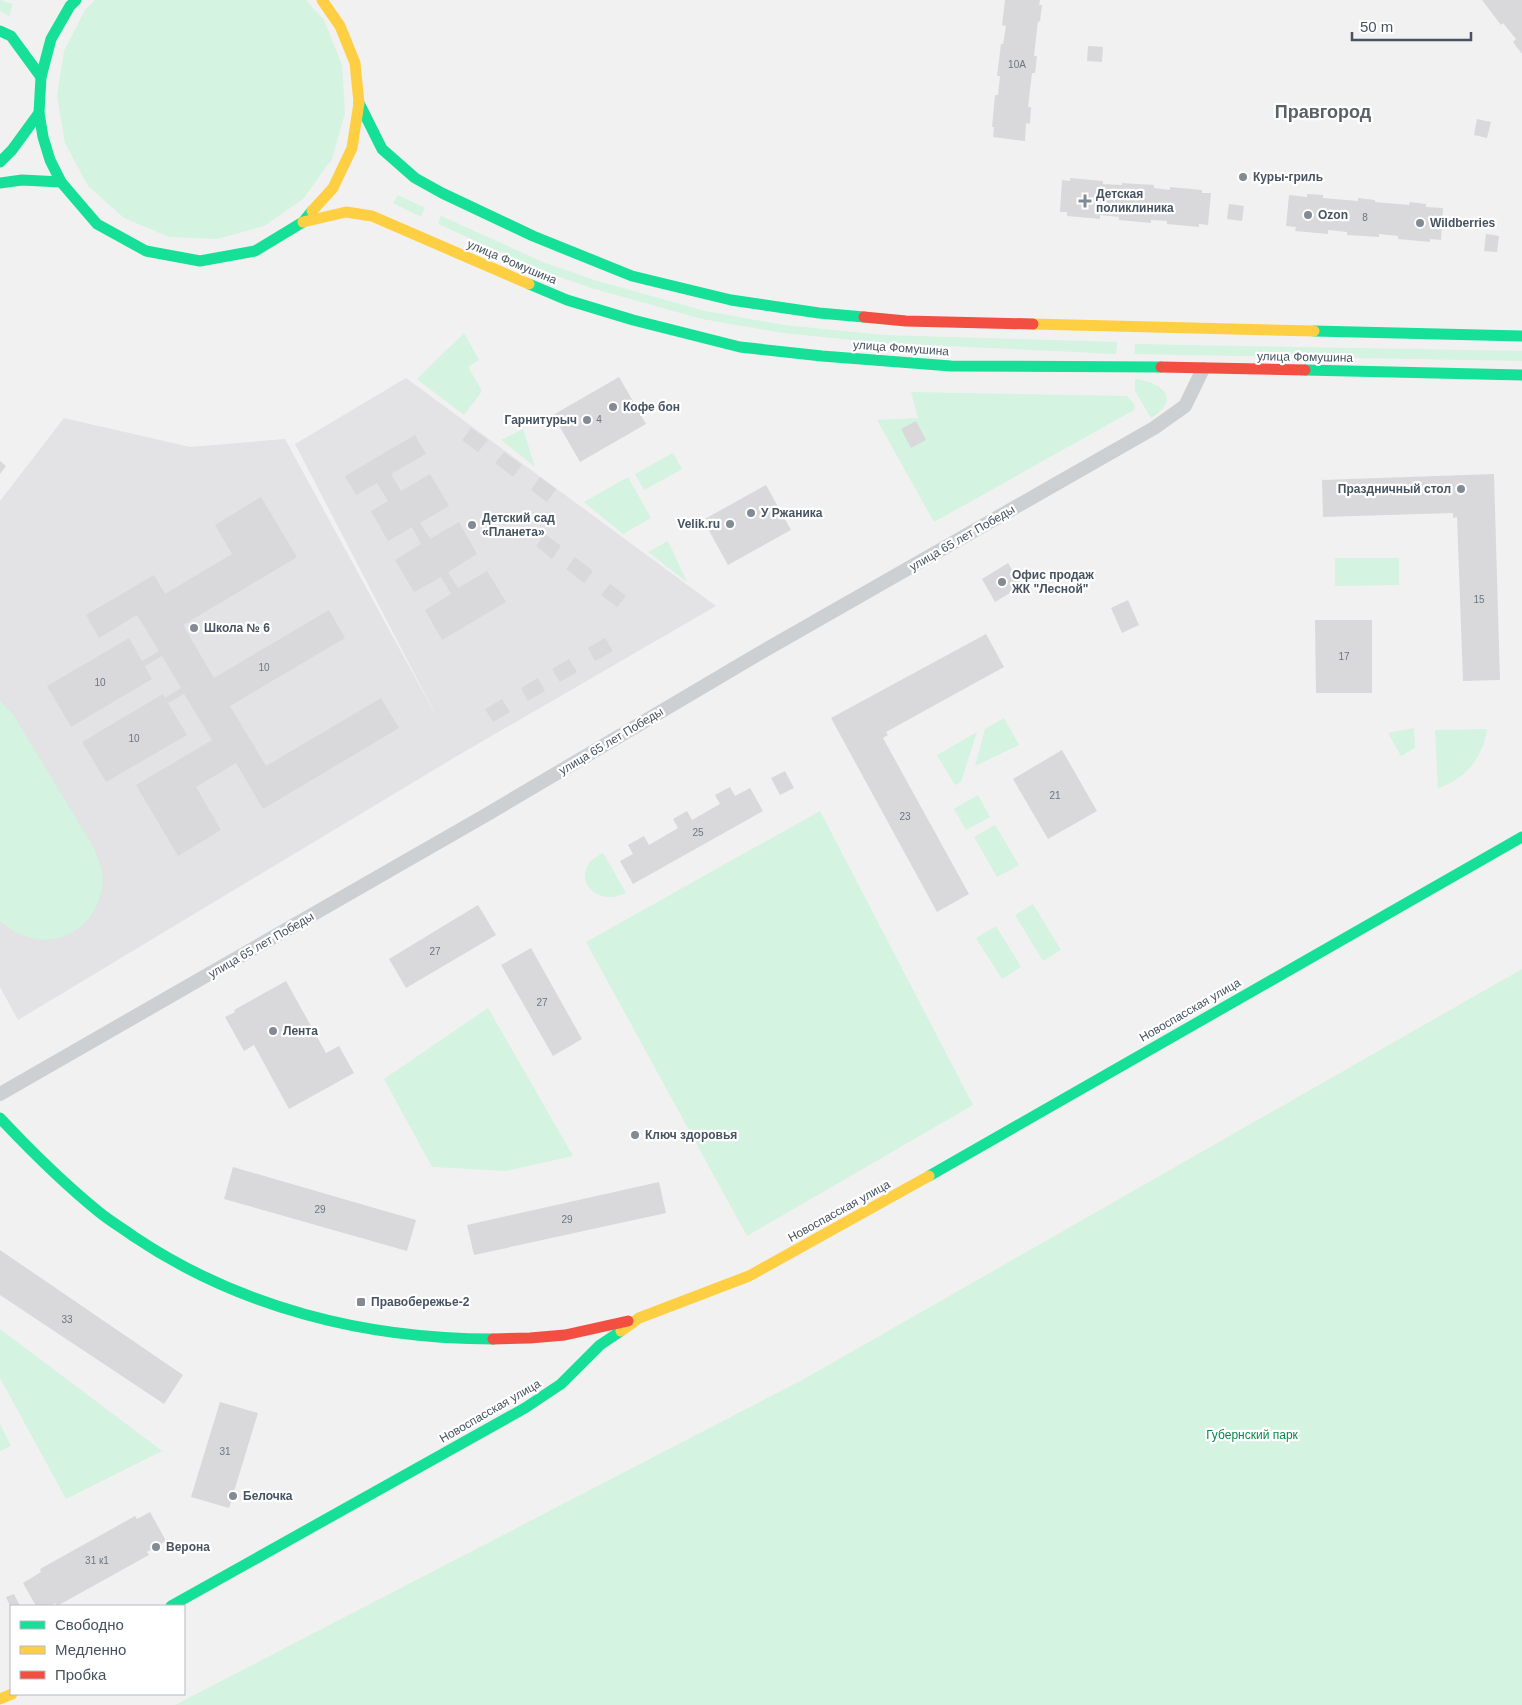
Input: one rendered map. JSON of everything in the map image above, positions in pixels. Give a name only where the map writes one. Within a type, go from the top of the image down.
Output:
[{"type":"main road","points":[[76,0],[70,6],[51,39],[41,77],[40,113],[50,160],[61,182],[97,224],[146,251],[200,261],[255,250],[303,222],[333,188],[352,148],[359,103],[354,63],[340,26],[322,0]]},
{"type":"main road","points":[[0,31],[10,36],[41,77]]},
{"type":"main road","name":"улица Фомушина","points":[[359,103],[382,149],[415,178],[442,193],[533,236],[632,276],[731,300],[819,313],[906,321],[1522,336]]},
{"type":"main road","points":[[0,162],[12,150],[40,113]]},
{"type":"main road","points":[[0,183],[22,180],[61,182]]},
{"type":"main road","name":"улица Фомушина","points":[[303,222],[346,212],[372,216],[567,300],[633,320],[740,347],[822,356],[951,366],[1123,366],[1522,375]]},
{"type":"main road","name":"Новоспасская улица","points":[[173,1605],[525,1408],[561,1384],[600,1345],[639,1318],[749,1276],[1522,837]]},
{"type":"main road","points":[[0,1118],[44,1167],[74,1194],[115,1225],[166,1257],[207,1279],[262,1303],[320,1320],[379,1332],[446,1339],[517,1339],[575,1334],[639,1318]]},
{"type":"street","name":"улица 65 лет Победы","points":[[0,1094],[486,815],[760,653],[1154,428],[1185,406],[1203,369]]},
{"type":"shaded area","name":"Школа № 6","points":[[406,378],[716,606],[457,756],[18,1020],[0,987],[0,501],[64,418],[190,447],[285,439],[440,723],[295,444]]},
{"type":"green space","points":[[0,0],[13,4],[9,16],[0,11]]},
{"type":"green space","points":[[95,0],[306,0],[324,20],[342,65],[345,113],[332,159],[303,199],[264,226],[217,239],[169,237],[124,218],[88,186],[65,143],[57,96],[64,51],[85,10]]},
{"type":"green space","points":[[398,195],[425,208],[421,217],[393,203]]},
{"type":"green space","points":[[441,216],[543,262],[594,280],[705,311],[784,325],[884,335],[1117,342],[1116,354],[883,343],[783,333],[702,319],[591,288],[540,270],[438,224]]},
{"type":"green space","points":[[464,333],[479,360],[468,367],[482,391],[464,415],[417,379]]},
{"type":"green space","points":[[1135,344],[1522,351],[1522,361],[1134,354]]},
{"type":"green space","points":[[1135,379],[1153,384],[1165,392],[1167,398],[1165,404],[1151,418],[1135,391]]},
{"type":"green space","points":[[911,392],[1127,396],[1135,405],[1134,410],[934,522],[877,420],[918,418]]},
{"type":"green space","points":[[523,429],[535,467],[501,440]]},
{"type":"green space","points":[[673,453],[682,469],[644,490],[635,474]]},
{"type":"green space","points":[[628,477],[651,518],[623,534],[584,502]]},
{"type":"green space","points":[[668,541],[687,582],[648,552]]},
{"type":"green space","points":[[1335,558],[1399,558],[1399,585],[1335,586]]},
{"type":"green space","points":[[0,701],[13,714],[94,848],[101,868],[103,883],[97,906],[76,931],[62,937],[46,940],[30,938],[15,932],[0,921]]},
{"type":"green space","points":[[1004,718],[1019,745],[975,766],[985,729]]},
{"type":"green space","points":[[1414,728],[1415,748],[1401,756],[1388,733]]},
{"type":"green space","points":[[1487,729],[1482,749],[1472,766],[1457,779],[1438,788],[1435,730]]},
{"type":"green space","points":[[977,732],[961,782],[955,785],[937,755]]},
{"type":"green space","points":[[978,795],[990,817],[966,830],[954,809]]},
{"type":"green space","points":[[820,811],[973,1105],[747,1236],[586,942]]},
{"type":"green space","points":[[995,825],[1019,865],[997,877],[974,837]]},
{"type":"green space","points":[[603,853],[626,893],[608,897],[600,895],[588,886],[585,879],[590,862]]},
{"type":"green space","points":[[1033,904],[1061,950],[1043,961],[1015,915]]},
{"type":"green space","points":[[996,926],[1021,967],[1002,979],[976,938]]},
{"type":"green space","name":"Губернский парк","points":[[1522,969],[1522,1705],[175,1705],[804,1379]]},
{"type":"green space","points":[[488,1008],[573,1156],[506,1171],[432,1167],[384,1079]]},
{"type":"green space","points":[[0,1329],[162,1451],[66,1499],[0,1378]]},
{"type":"green space","points":[[0,1424],[11,1446],[0,1451]]},
{"type":"building","points":[[1005,0],[1040,0],[1039,5],[1042,5],[1034,56],[1037,56],[1035,73],[1032,73],[1028,107],[1031,107],[1030,124],[1026,123],[1025,141],[993,137],[995,95],[998,95],[1000,76],[997,76],[1001,44],[1003,44],[1006,26],[1002,25]]},
{"type":"building","points":[[1482,0],[1522,0],[1522,54],[1513,42],[1516,39],[1503,23],[1501,25]]},
{"type":"building","points":[[1088,46],[1103,47],[1102,62],[1087,61]]},
{"type":"building","points":[[1477,119],[1491,122],[1487,138],[1474,135]]},
{"type":"building","points":[[1070,178],[1103,181],[1103,184],[1154,185],[1154,188],[1170,190],[1170,187],[1202,190],[1202,193],[1211,193],[1208,225],[1199,224],[1199,227],[1167,224],[1167,221],[1151,220],[1151,223],[1119,220],[1119,217],[1100,215],[1100,219],[1067,216],[1067,212],[1060,212],[1062,180],[1070,181]]},
{"type":"building","points":[[1307,194],[1323,195],[1323,198],[1358,201],[1358,198],[1375,200],[1375,202],[1409,205],[1410,202],[1426,204],[1426,207],[1443,208],[1441,240],[1430,239],[1430,242],[1398,239],[1398,236],[1379,234],[1379,237],[1347,235],[1347,232],[1328,230],[1328,234],[1295,231],[1296,227],[1286,226],[1289,195],[1307,197]]},
{"type":"building","points":[[1229,204],[1244,206],[1242,221],[1227,219]]},
{"type":"building","points":[[1486,234],[1499,236],[1497,252],[1484,251]]},
{"type":"building","points":[[619,377],[646,424],[580,462],[553,415]]},
{"type":"building","points":[[916,421],[926,440],[911,448],[901,429]]},
{"type":"building","points":[[471,428],[488,440],[478,452],[462,440]]},
{"type":"building","points":[[415,435],[426,454],[391,474],[401,491],[430,474],[449,506],[420,523],[430,539],[459,522],[477,554],[448,572],[458,588],[487,571],[506,602],[442,640],[425,610],[451,594],[441,577],[414,592],[395,560],[421,544],[412,527],[388,541],[371,511],[388,501],[377,483],[356,495],[345,476]]},
{"type":"building","points":[[504,452],[522,465],[513,477],[495,463]]},
{"type":"building","points":[[0,461],[6,466],[0,474]]},
{"type":"building","points":[[1494,474],[1500,680],[1463,681],[1457,517],[1453,518],[1453,513],[1323,517],[1322,480]]},
{"type":"building","points":[[540,477],[556,489],[547,502],[531,490]]},
{"type":"building","points":[[766,485],[791,530],[728,565],[703,520]]},
{"type":"building","points":[[261,497],[297,557],[183,625],[214,678],[329,610],[345,638],[230,706],[266,766],[381,698],[399,728],[263,809],[236,763],[196,787],[221,830],[178,856],[136,785],[212,740],[184,694],[168,703],[187,735],[106,782],[82,742],[163,694],[165,698],[181,688],[162,656],[145,666],[152,679],[71,727],[47,686],[129,638],[142,661],[159,651],[137,615],[99,638],[86,615],[154,575],[165,594],[232,554],[215,525]]},
{"type":"building","points":[[545,534],[561,546],[552,559],[536,546]]},
{"type":"building","points":[[575,557],[593,571],[584,583],[566,569]]},
{"type":"building","name":"Офис продаж ЖК \"Лесной\"","points":[[1008,563],[1022,586],[995,602],[982,579]]},
{"type":"building","points":[[610,584],[626,596],[617,607],[601,595]]},
{"type":"building","points":[[1128,600],[1139,625],[1122,633],[1111,608]]},
{"type":"building","points":[[1315,620],[1372,620],[1372,693],[1316,693]]},
{"type":"building","points":[[986,634],[1004,667],[886,732],[888,735],[883,738],[969,894],[937,912],[831,718]]},
{"type":"building","points":[[605,638],[613,651],[595,661],[588,648]]},
{"type":"building","points":[[569,659],[577,672],[560,682],[552,669]]},
{"type":"building","points":[[538,678],[545,691],[528,701],[521,688]]},
{"type":"building","points":[[502,699],[510,712],[493,722],[485,709]]},
{"type":"building","points":[[1062,750],[1097,811],[1048,839],[1013,779]]},
{"type":"building","points":[[785,771],[794,788],[780,795],[771,778]]},
{"type":"building","points":[[730,787],[735,796],[750,788],[763,811],[633,884],[620,861],[633,854],[628,845],[644,836],[649,845],[678,828],[673,819],[687,811],[692,820],[720,804],[715,795]]},
{"type":"building","points":[[478,905],[496,935],[406,988],[389,959]]},
{"type":"building","points":[[531,948],[582,1039],[553,1056],[501,965]]},
{"type":"building","name":"Лента","points":[[286,981],[326,1053],[339,1046],[354,1073],[289,1109],[254,1045],[244,1051],[225,1017]]},
{"type":"building","name":"Ключ здоровья","points":[[634,1131],[638,1135],[634,1139],[630,1135]]},
{"type":"building","points":[[233,1167],[416,1220],[407,1251],[224,1199]]},
{"type":"building","points":[[659,1182],[666,1213],[474,1255],[467,1225]]},
{"type":"building","points":[[0,1250],[183,1375],[164,1404],[0,1295]]},
{"type":"building","points":[[220,1402],[258,1413],[229,1508],[191,1497]]},
{"type":"building","points":[[150,1512],[166,1541],[147,1552],[149,1555],[59,1605],[55,1603],[52,1605],[35,1605],[23,1583],[41,1572],[40,1569],[135,1516],[137,1519]]},
{"type":"building","points":[[14,1594],[20,1605],[10,1606],[6,1597]]},
{"type":"traffic: fast","points":[[76,0],[70,6],[51,39],[41,77],[39,113],[43,137],[50,160],[61,182],[97,224],[146,251],[200,261],[255,251],[303,222],[312,211]]},
{"type":"traffic: fast","points":[[0,31],[11,36],[41,77]]},
{"type":"traffic: fast","points":[[359,103],[382,149],[415,178],[442,193],[533,236],[632,276],[731,300],[819,313],[864,317]]},
{"type":"traffic: fast","points":[[0,162],[12,150],[39,113]]},
{"type":"traffic: fast","points":[[0,183],[22,180],[61,182]]},
{"type":"traffic: fast","points":[[529,284],[567,300],[633,320],[740,347],[822,356],[951,366],[1161,367]]},
{"type":"traffic: fast","points":[[1314,331],[1522,336]]},
{"type":"traffic: fast","points":[[1305,370],[1522,375]]},
{"type":"traffic: fast","points":[[929,1176],[1522,837]]},
{"type":"traffic: fast","points":[[0,1118],[60,1178],[103,1215],[174,1261],[217,1282],[260,1300],[306,1315],[351,1325],[445,1338],[493,1339]]},
{"type":"traffic: fast","points":[[173,1605],[525,1408],[561,1384],[600,1345],[621,1331]]},
{"type":"traffic: slow","points":[[312,211],[333,188],[352,148],[359,103],[355,63],[340,26],[322,0]]},
{"type":"traffic: slow","points":[[303,222],[346,212],[372,216],[529,284]]},
{"type":"traffic: slow","points":[[1033,324],[1314,331]]},
{"type":"traffic: slow","points":[[621,1331],[639,1318],[749,1276],[929,1176]]},
{"type":"traffic: slow","points":[[0,1699],[10,1695]]},
{"type":"traffic: jam","points":[[864,317],[906,321],[1033,324]]},
{"type":"traffic: jam","points":[[1161,367],[1305,370]]},
{"type":"traffic: jam","points":[[493,1339],[565,1335],[628,1321]]},
{"type":"place","name":"Куры-гриль","points":[[1243,177]]},
{"type":"place","name":"Детская поликлиника","points":[[1085,201]]},
{"type":"place","name":"Ozon","points":[[1308,215]]},
{"type":"place","name":"Wildberries","points":[[1420,223]]},
{"type":"place","name":"Кофе бон","points":[[613,407]]},
{"type":"place","name":"Гарнитурыч","points":[[587,420]]},
{"type":"place","name":"Праздничный стол","points":[[1461,489]]},
{"type":"place","name":"У Ржаника","points":[[751,513]]},
{"type":"place","name":"Velik.ru","points":[[730,524]]},
{"type":"place","name":"Детский сад «Планета»","points":[[472,525]]},
{"type":"place","name":"Офис продаж ЖК \"Лесной\"","points":[[1002,582]]},
{"type":"place","name":"Школа № 6","points":[[194,628]]},
{"type":"place","name":"Лента","points":[[273,1031]]},
{"type":"place","name":"Ключ здоровья","points":[[635,1135]]},
{"type":"place","name":"Правобережье-2","points":[[361,1302]]},
{"type":"place","name":"Белочка","points":[[233,1496]]},
{"type":"place","name":"Верона","points":[[156,1547]]},
{"type":"district","name":"Правгород","points":[[1323,112]]}]
